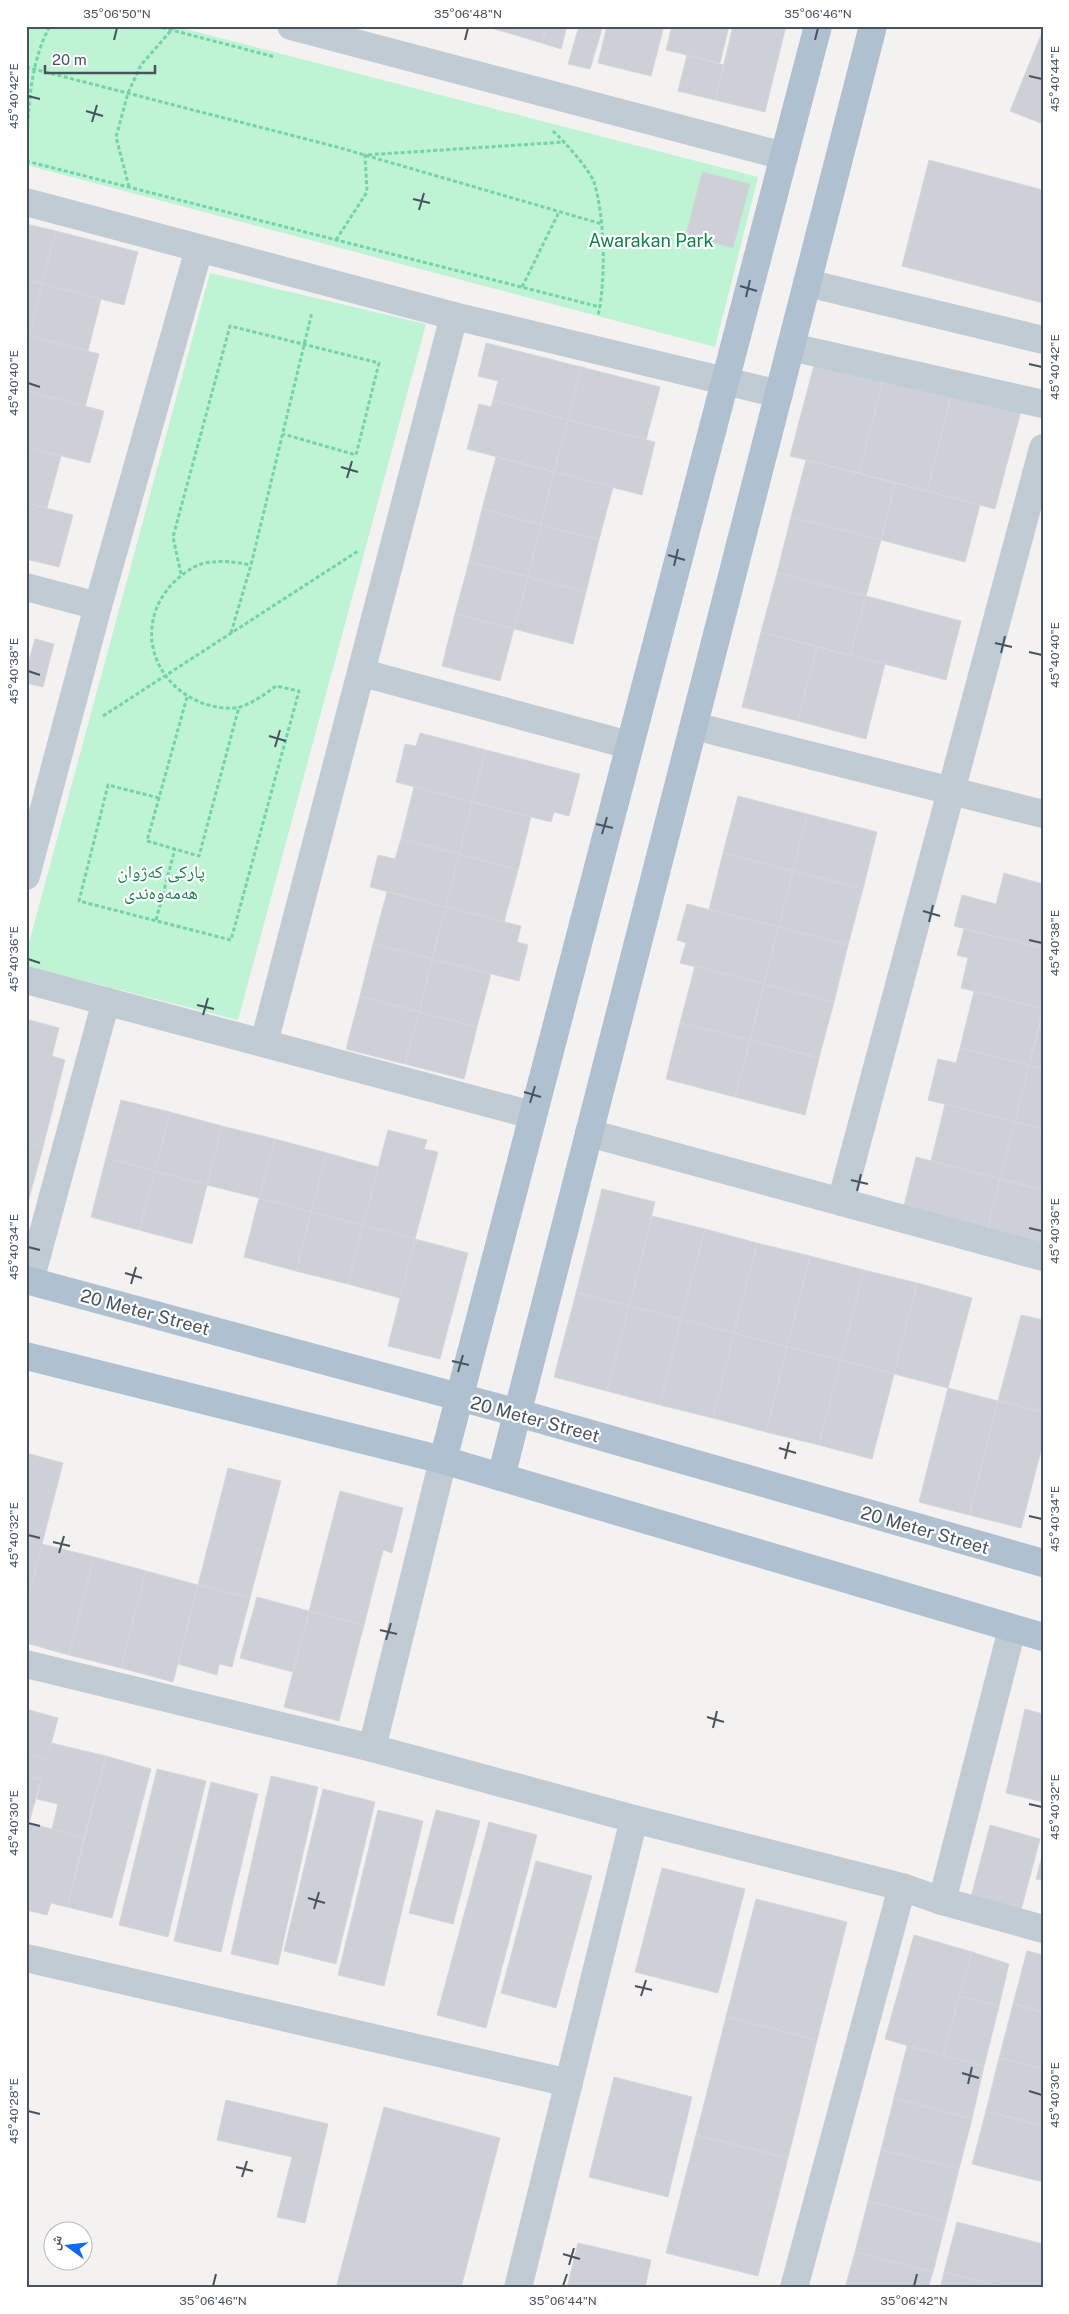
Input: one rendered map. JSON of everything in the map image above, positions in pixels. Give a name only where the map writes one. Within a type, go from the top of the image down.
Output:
[{"type":"main road","points":[[442,1460],[818,26]]},
{"type":"main road","points":[[501,1477],[873,26]]},
{"type":"main road","name":"20 Meter Street","points":[[28,1281],[518,1413],[1043,1563]]},
{"type":"main road","points":[[26,1356],[442,1460],[1043,1637]]},
{"type":"street","points":[[292,26],[320,30],[784,156]]},
{"type":"street","points":[[26,202],[454,316],[779,394]]},
{"type":"street","points":[[26,876],[98,606],[199,249]]},
{"type":"street","points":[[808,284],[1043,340]]},
{"type":"street","points":[[264,1043],[454,316]]},
{"type":"street","points":[[791,348],[1043,404]]},
{"type":"street","points":[[841,1202],[1043,448]]},
{"type":"street","points":[[26,587],[98,606]]},
{"type":"street","points":[[362,673],[629,745]]},
{"type":"street","points":[[694,726],[1043,814]]},
{"type":"street","points":[[26,980],[532,1115]]},
{"type":"street","points":[[28,1281],[106,1001]]},
{"type":"street","points":[[589,1133],[1043,1257]]},
{"type":"street","points":[[372,1748],[442,1460]]},
{"type":"street","points":[[942,1901],[1012,1628]]},
{"type":"street","points":[[26,1664],[372,1748],[634,1819],[902,1888],[1043,1929]]},
{"type":"street","points":[[518,2288],[634,1819]]},
{"type":"street","points":[[794,2288],[902,1888]]},
{"type":"street","points":[[26,1958],[569,2083]]},
{"type":"path","points":[[26,151],[34,69],[43,39],[50,26]]},
{"type":"path","points":[[129,187],[116,137],[128,93],[141,65],[175,26]]},
{"type":"path","points":[[26,67],[365,155],[602,224]]},
{"type":"path","points":[[550,128],[565,142],[594,180],[602,224],[602,298],[590,349]]},
{"type":"path","points":[[365,155],[565,142]]},
{"type":"path","points":[[336,240],[367,192],[365,155]]},
{"type":"path","points":[[26,161],[600,307]]},
{"type":"path","points":[[522,287],[559,212]]},
{"type":"path","points":[[231,633],[251,566],[320,281]]},
{"type":"path","points":[[182,574],[173,537],[230,326],[379,363],[356,455],[283,434]]},
{"type":"path","points":[[62,742],[401,524]]},
{"type":"path","points":[[159,798],[108,785],[80,901],[231,940],[299,691],[276,686],[256,700],[239,708],[209,706],[187,697],[168,682],[156,661],[151,637],[154,613],[165,592],[182,574],[203,564],[227,561],[251,566]]},
{"type":"path","points":[[187,697],[146,841],[199,856],[239,708]]},
{"type":"path","points":[[156,920],[175,849]]},
{"type":"green space","name":"Awarakan Park","points":[[26,26],[174,26],[758,177],[715,347],[26,165]]},
{"type":"green space","name":"پارکی کەژوان هەمەوەندی","points":[[210,273],[426,324],[238,1020],[26,966],[26,954]]},
{"type":"building","points":[[485,26],[547,26],[542,43]]},
{"type":"building","points":[[547,26],[567,26],[561,49],[542,43]]},
{"type":"building","points":[[579,26],[603,26],[590,69],[568,64]]},
{"type":"building","points":[[607,26],[664,26],[651,76],[598,63]]},
{"type":"building","points":[[672,26],[729,26],[720,63],[666,50]]},
{"type":"building","points":[[733,26],[786,26],[765,112],[715,100]]},
{"type":"building","points":[[1043,30],[1043,124],[1010,111]]},
{"type":"building","points":[[687,55],[724,65],[715,100],[678,91]]},
{"type":"building","points":[[929,160],[1043,190],[1043,303],[902,266]]},
{"type":"building","points":[[702,172],[750,184],[733,248],[686,235]]},
{"type":"building","points":[[26,224],[56,231],[42,284],[26,280]]},
{"type":"building","points":[[56,231],[138,252],[124,305],[42,284]]},
{"type":"building","points":[[26,280],[42,284],[29,336],[26,335]]},
{"type":"building","points":[[42,284],[101,299],[88,351],[29,336]]},
{"type":"building","points":[[29,336],[99,354],[85,407],[26,391],[26,347]]},
{"type":"building","points":[[486,343],[581,367],[568,420],[493,400],[498,381],[478,376]]},
{"type":"building","points":[[817,354],[885,372],[859,473],[790,456]]},
{"type":"building","points":[[581,367],[660,387],[646,440],[568,420]]},
{"type":"building","points":[[885,372],[953,389],[927,491],[859,473]]},
{"type":"building","points":[[953,389],[1022,407],[995,509],[927,491]]},
{"type":"building","points":[[26,391],[104,411],[90,463],[26,447]]},
{"type":"building","points":[[493,400],[568,420],[554,472],[467,449],[479,404],[491,407]]},
{"type":"building","points":[[568,420],[655,442],[642,495],[554,472]]},
{"type":"building","points":[[26,447],[61,456],[47,508],[26,503]]},
{"type":"building","points":[[496,457],[554,472],[541,525],[482,509]]},
{"type":"building","points":[[806,460],[895,483],[881,540],[791,517]]},
{"type":"building","points":[[554,472],[613,487],[599,540],[541,525]]},
{"type":"building","points":[[895,483],[980,505],[965,562],[881,540]]},
{"type":"building","points":[[26,503],[73,515],[59,567],[26,559]]},
{"type":"building","points":[[482,509],[541,525],[528,577],[469,562]]},
{"type":"building","points":[[791,517],[881,540],[866,596],[777,573]]},
{"type":"building","points":[[541,525],[599,540],[586,592],[528,577]]},
{"type":"building","points":[[469,562],[528,577],[514,629],[455,614]]},
{"type":"building","points":[[777,573],[866,596],[850,655],[761,632]]},
{"type":"building","points":[[528,577],[586,592],[573,644],[514,629]]},
{"type":"building","points":[[866,596],[961,621],[946,680],[850,655]]},
{"type":"building","points":[[455,614],[514,629],[500,681],[442,666]]},
{"type":"building","points":[[761,632],[817,647],[798,721],[742,707]]},
{"type":"building","points":[[35,639],[54,644],[43,687],[26,683],[26,671]]},
{"type":"building","points":[[817,647],[885,664],[866,739],[798,721]]},
{"type":"building","points":[[420,733],[486,750],[472,802],[396,782],[405,744],[416,746]]},
{"type":"building","points":[[486,750],[580,774],[569,816],[554,812],[551,822],[472,802]]},
{"type":"building","points":[[414,787],[472,802],[459,854],[401,839]]},
{"type":"building","points":[[738,796],[807,814],[793,871],[723,853]]},
{"type":"building","points":[[472,802],[531,817],[518,870],[459,854]]},
{"type":"building","points":[[807,814],[877,832],[863,889],[793,871]]},
{"type":"building","points":[[401,839],[459,854],[446,907],[370,887],[378,855],[395,859]]},
{"type":"building","points":[[723,853],[793,871],[779,927],[709,910]]},
{"type":"building","points":[[459,854],[518,870],[504,922],[446,907]]},
{"type":"building","points":[[793,871],[863,889],[848,945],[779,927]]},
{"type":"building","points":[[1004,873],[1043,884],[1043,948],[954,926],[962,895],[996,904]]},
{"type":"building","points":[[387,892],[446,907],[432,959],[373,944]]},
{"type":"building","points":[[687,904],[779,927],[764,984],[680,963],[686,943],[677,940]]},
{"type":"building","points":[[446,907],[521,926],[517,942],[528,945],[519,981],[432,959]]},
{"type":"building","points":[[779,927],[848,945],[834,1002],[764,984]]},
{"type":"building","points":[[964,929],[1043,948],[1043,1009],[961,988],[968,958],[957,955]]},
{"type":"building","points":[[373,944],[432,959],[419,1012],[360,996]]},
{"type":"building","points":[[432,959],[491,974],[477,1027],[419,1012]]},
{"type":"building","points":[[695,966],[764,984],[750,1040],[680,1023]]},
{"type":"building","points":[[764,984],[834,1002],[819,1058],[750,1040]]},
{"type":"building","points":[[974,991],[1043,1009],[1029,1065],[960,1048]]},
{"type":"building","points":[[360,996],[419,1012],[405,1064],[346,1049]]},
{"type":"building","points":[[419,1012],[477,1027],[464,1079],[405,1064]]},
{"type":"building","points":[[1043,1013],[1043,1069],[1029,1065]]},
{"type":"building","points":[[26,1019],[59,1028],[52,1056],[65,1060],[43,1147],[26,1143]]},
{"type":"building","points":[[680,1023],[750,1040],[735,1097],[666,1079]]},
{"type":"building","points":[[750,1040],[819,1058],[805,1115],[735,1097]]},
{"type":"building","points":[[960,1048],[1029,1065],[1015,1122],[928,1100],[938,1059],[956,1063]]},
{"type":"building","points":[[1029,1065],[1043,1069],[1043,1129],[1015,1122]]},
{"type":"building","points":[[121,1100],[170,1112],[155,1171],[106,1158]]},
{"type":"building","points":[[945,1104],[1015,1122],[1000,1179],[931,1161]]},
{"type":"building","points":[[170,1112],[222,1126],[207,1185],[155,1171]]},
{"type":"building","points":[[1015,1122],[1043,1129],[1043,1190],[1000,1179]]},
{"type":"building","points":[[222,1126],[275,1139],[259,1198],[207,1185]]},
{"type":"building","points":[[388,1130],[427,1140],[424,1149],[438,1152],[415,1239],[363,1225]]},
{"type":"building","points":[[275,1139],[327,1153],[311,1212],[259,1198]]},
{"type":"building","points":[[26,1143],[43,1147],[27,1206],[26,1206]]},
{"type":"building","points":[[327,1153],[378,1167],[363,1225],[311,1212]]},
{"type":"building","points":[[916,1157],[1000,1179],[986,1235],[902,1214]]},
{"type":"building","points":[[106,1158],[155,1171],[139,1230],[91,1217]]},
{"type":"building","points":[[155,1171],[207,1185],[192,1244],[139,1230]]},
{"type":"building","points":[[1000,1179],[1043,1190],[1043,1250],[986,1235]]},
{"type":"building","points":[[602,1189],[655,1202],[629,1306],[576,1293]]},
{"type":"building","points":[[259,1198],[311,1212],[296,1271],[244,1257]]},
{"type":"building","points":[[311,1212],[363,1225],[348,1284],[296,1271]]},
{"type":"building","points":[[652,1216],[705,1229],[681,1319],[629,1306]]},
{"type":"building","points":[[363,1225],[415,1239],[400,1298],[348,1284]]},
{"type":"building","points":[[705,1229],[757,1243],[734,1333],[681,1319]]},
{"type":"building","points":[[415,1239],[468,1253],[440,1359],[388,1346]]},
{"type":"building","points":[[757,1243],[810,1256],[787,1347],[734,1333]]},
{"type":"building","points":[[810,1256],[864,1270],[841,1360],[787,1347]]},
{"type":"building","points":[[864,1270],[917,1283],[894,1374],[841,1360]]},
{"type":"building","points":[[917,1283],[972,1298],[948,1388],[894,1374]]},
{"type":"building","points":[[576,1293],[629,1306],[607,1391],[554,1377]]},
{"type":"building","points":[[629,1306],[681,1319],[660,1405],[607,1391]]},
{"type":"building","points":[[1021,1315],[1043,1320],[1043,1412],[998,1401]]},
{"type":"building","points":[[681,1319],[734,1333],[713,1418],[660,1405]]},
{"type":"building","points":[[734,1333],[787,1347],[766,1432],[713,1418]]},
{"type":"building","points":[[787,1347],[841,1360],[819,1445],[766,1432]]},
{"type":"building","points":[[841,1360],[894,1374],[872,1459],[819,1445]]},
{"type":"building","points":[[948,1388],[998,1401],[969,1515],[919,1502]]},
{"type":"building","points":[[998,1401],[1043,1412],[1043,1443],[1021,1528],[969,1515]]},
{"type":"building","points":[[26,1453],[63,1463],[42,1544],[26,1540]]},
{"type":"building","points":[[228,1468],[281,1481],[250,1598],[198,1585]]},
{"type":"building","points":[[340,1491],[403,1508],[392,1553],[383,1550],[364,1625],[309,1611]]},
{"type":"building","points":[[26,1540],[42,1544],[26,1605]]},
{"type":"building","points":[[42,1544],[94,1557],[69,1655],[26,1643],[26,1605]]},
{"type":"building","points":[[94,1557],[146,1571],[121,1668],[69,1655]]},
{"type":"building","points":[[146,1571],[198,1585],[173,1682],[121,1668]]},
{"type":"building","points":[[198,1585],[250,1598],[232,1667],[219,1664],[217,1675],[178,1664]]},
{"type":"building","points":[[257,1597],[309,1611],[293,1672],[240,1658]]},
{"type":"building","points":[[309,1611],[364,1625],[339,1721],[284,1707]]},
{"type":"building","points":[[26,1709],[58,1718],[47,1759],[26,1754]]},
{"type":"building","points":[[1025,1709],[1043,1714],[1043,1802],[1006,1793]]},
{"type":"building","points":[[51,1743],[106,1756],[84,1838],[52,1829],[58,1804],[37,1799],[41,1780],[26,1776],[26,1754],[47,1759]]},
{"type":"building","points":[[106,1756],[151,1769],[112,1918],[67,1907]]},
{"type":"building","points":[[157,1769],[206,1781],[168,1937],[119,1925]]},
{"type":"building","points":[[26,1776],[41,1780],[29,1823],[26,1822]]},
{"type":"building","points":[[271,1776],[318,1787],[278,1965],[231,1954]]},
{"type":"building","points":[[211,1782],[258,1794],[221,1952],[174,1941]]},
{"type":"building","points":[[323,1789],[375,1802],[336,1964],[284,1951]]},
{"type":"building","points":[[378,1810],[423,1821],[384,1986],[338,1975]]},
{"type":"building","points":[[436,1810],[480,1821],[453,1924],[409,1913]]},
{"type":"building","points":[[489,1822],[537,1835],[486,2028],[437,2015]]},
{"type":"building","points":[[29,1823],[84,1838],[67,1907],[51,1903],[47,1915],[26,1910],[26,1832]]},
{"type":"building","points":[[990,1825],[1040,1839],[1021,1910],[971,1897]]},
{"type":"building","points":[[1043,1853],[1043,1880],[1036,1879]]},
{"type":"building","points":[[536,1861],[592,1876],[556,2008],[501,1993]]},
{"type":"building","points":[[662,1868],[745,1889],[718,1993],[635,1972]]},
{"type":"building","points":[[756,1899],[847,1922],[817,2040],[726,2017]]},
{"type":"building","points":[[914,1935],[972,1952],[943,2056],[885,2039]]},
{"type":"building","points":[[1027,1951],[1043,1955],[1043,2012],[1013,2004]]},
{"type":"building","points":[[972,1952],[1009,1964],[999,2006],[959,1996]]},
{"type":"building","points":[[959,1996],[999,2006],[984,2066],[943,2056]]},
{"type":"building","points":[[1013,2004],[1043,2012],[1043,2069],[999,2058]]},
{"type":"building","points":[[726,2017],[817,2040],[788,2158],[696,2135]]},
{"type":"building","points":[[907,2046],[984,2066],[972,2119],[894,2098]]},
{"type":"building","points":[[999,2058],[1043,2069],[1043,2126],[986,2111]]},
{"type":"building","points":[[614,2077],[692,2097],[668,2197],[589,2177]]},
{"type":"building","points":[[894,2098],[972,2119],[959,2169],[881,2150]]},
{"type":"building","points":[[226,2100],[328,2124],[305,2223],[277,2217],[292,2157],[217,2140]]},
{"type":"building","points":[[384,2107],[500,2138],[461,2288],[336,2288]]},
{"type":"building","points":[[986,2111],[1043,2126],[1043,2182],[972,2164]]},
{"type":"building","points":[[696,2135],[788,2158],[758,2276],[666,2253]]},
{"type":"building","points":[[881,2150],[959,2169],[946,2221],[868,2201]]},
{"type":"building","points":[[868,2201],[946,2221],[933,2272],[855,2252]]},
{"type":"building","points":[[957,2222],[1043,2244],[1043,2288],[1006,2288],[944,2272]]},
{"type":"building","points":[[578,2243],[651,2260],[645,2288],[567,2288]]},
{"type":"building","points":[[855,2252],[933,2272],[928,2288],[845,2288]]},
{"type":"building","points":[[944,2272],[1006,2288],[940,2288]]}]
